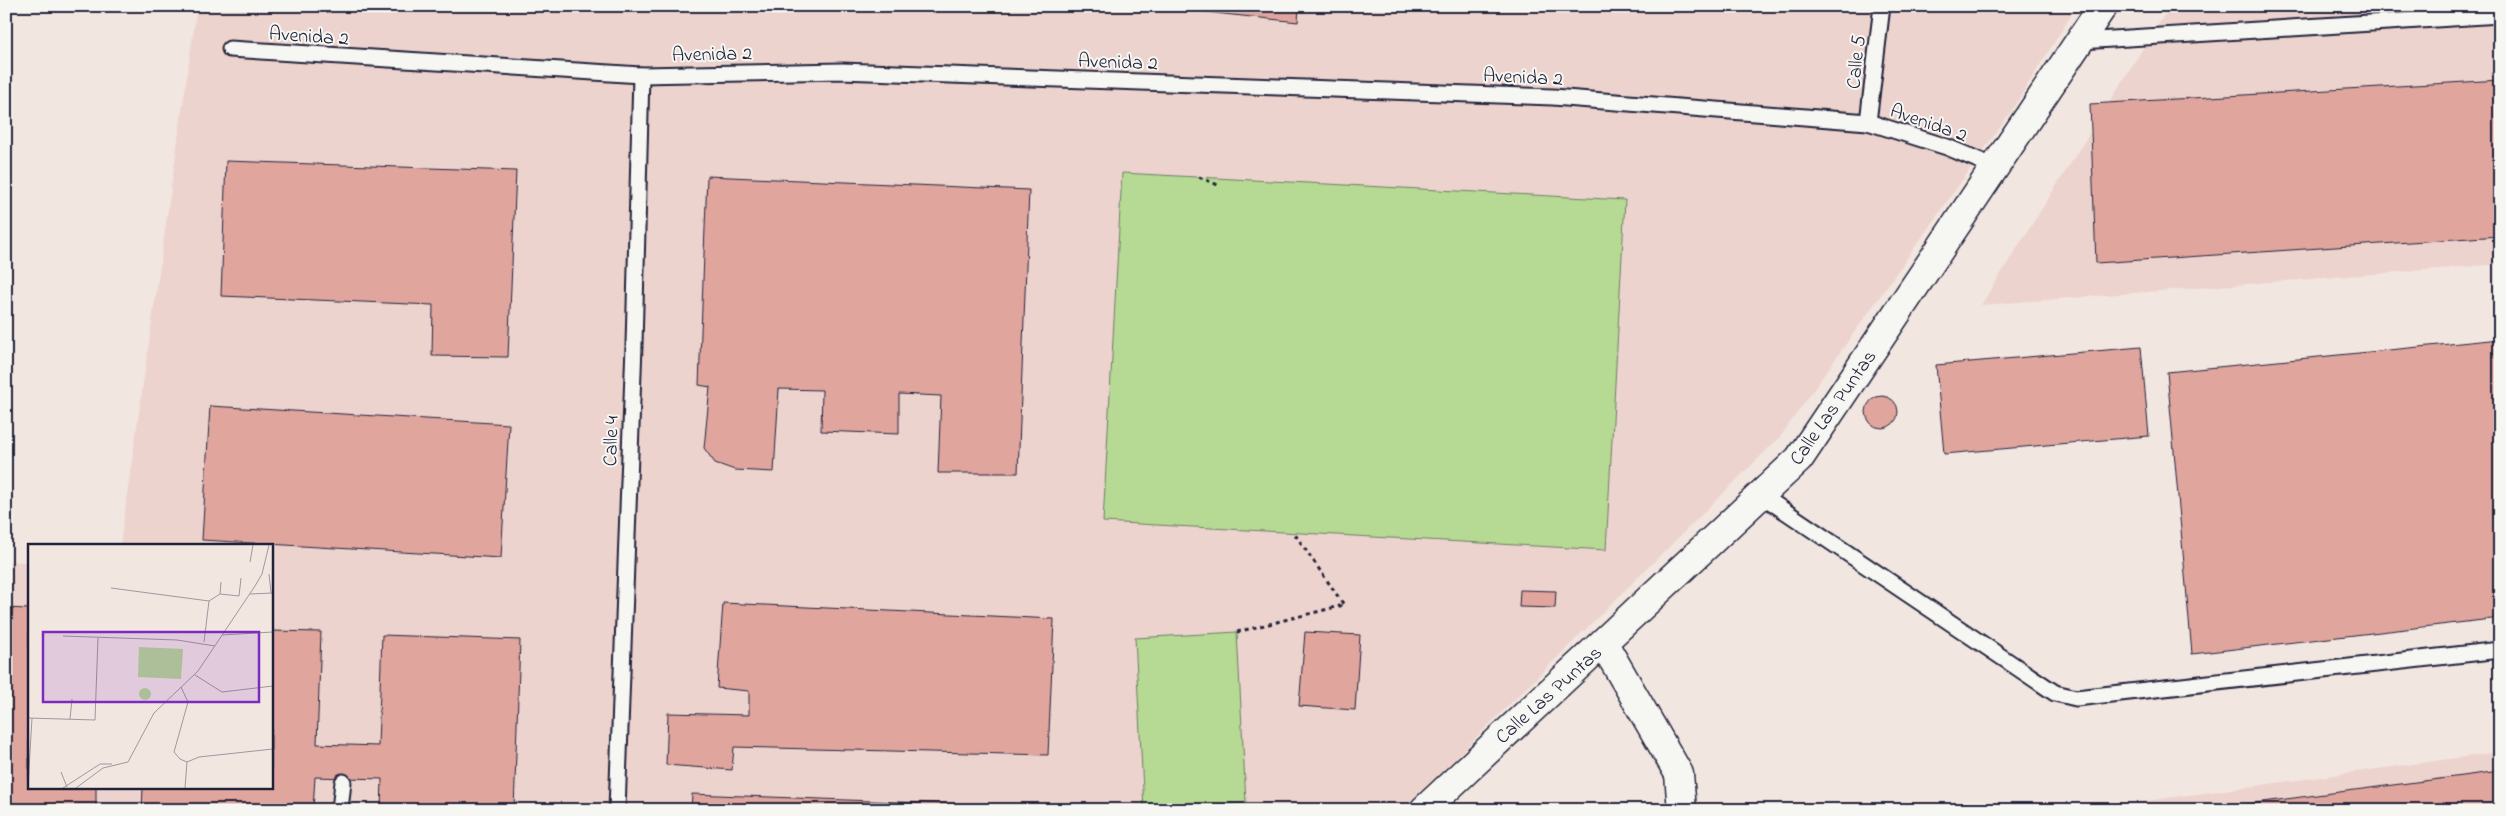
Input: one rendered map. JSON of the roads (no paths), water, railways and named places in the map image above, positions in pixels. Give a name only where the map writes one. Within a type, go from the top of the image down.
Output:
[{"type":"street","name":"Calle Las Puntas","points":[[1424,810],[1464,770],[1604,644],[1799,459],[2103,6]]},
{"type":"street","points":[[1604,644],[1679,774],[1682,810]]},
{"type":"lane","name":"Calle 5","points":[[1868,122],[1882,6]]},
{"type":"lane","points":[[2080,41],[2500,15]]},
{"type":"lane","name":"Avenida 2","points":[[230,50],[641,75],[842,71],[1554,97],[1868,122],[1947,148],[1996,167]]},
{"type":"lane","name":"Calle 4","points":[[617,810],[634,345],[641,75]]},
{"type":"lane","points":[[1761,495],[2055,693],[2076,698],[2500,650]]},
{"type":"lane","points":[[340,810],[343,782]]}]
